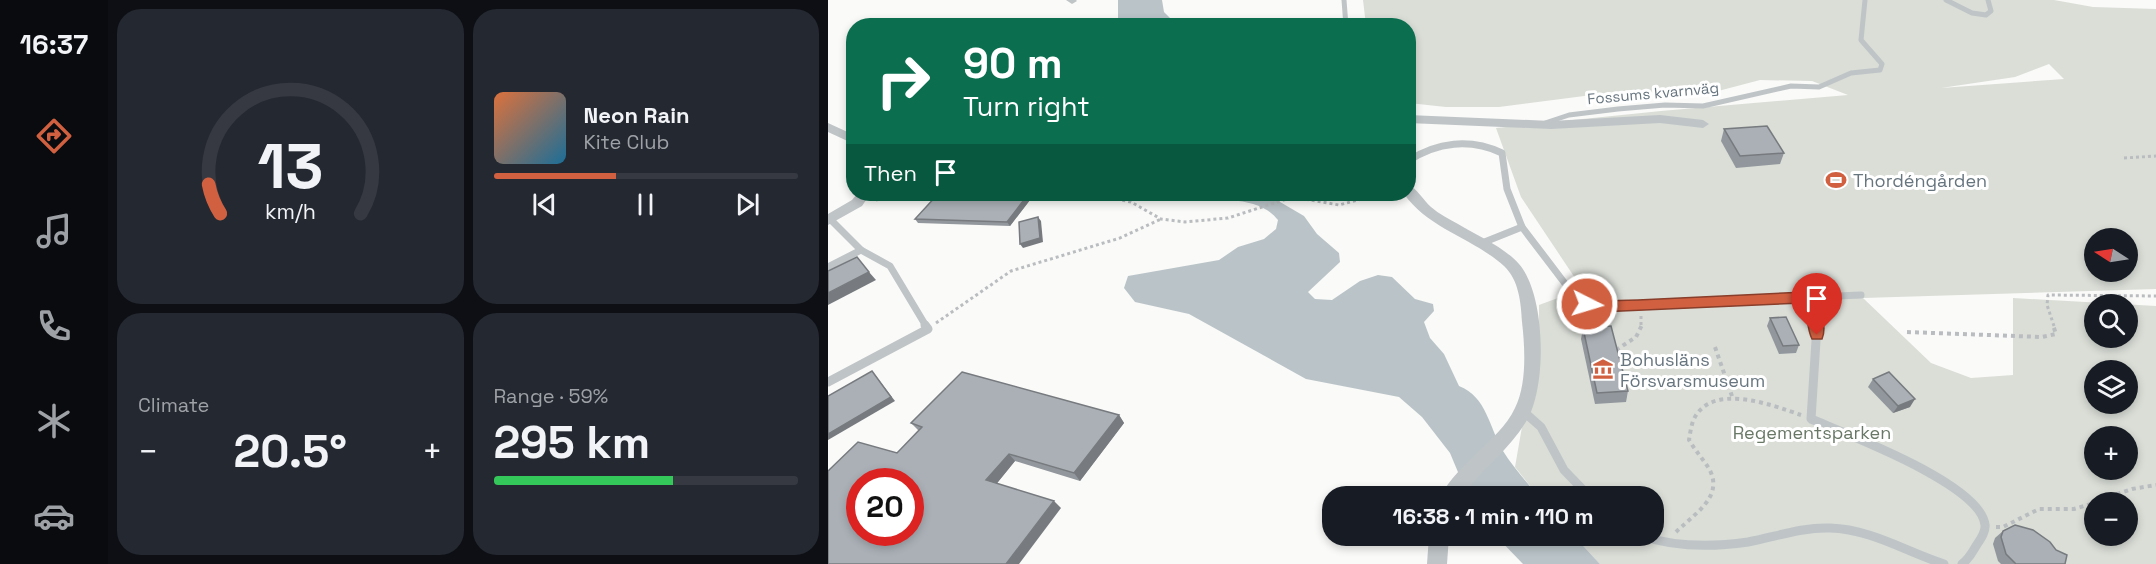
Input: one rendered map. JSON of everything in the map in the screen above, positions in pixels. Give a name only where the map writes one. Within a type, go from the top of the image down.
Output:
[{"type":"street","name":"Fossums kvarnväg","points":[[1416,119],[1539,124]]},
{"type":"street","points":[[1539,124],[1660,119],[1703,124]]},
{"type":"street","points":[[828,127],[846,136]]},
{"type":"street","points":[[1416,198],[1437,218],[1482,243],[1515,268],[1527,295],[1532,377],[1530,394],[1519,417],[1460,486]]},
{"type":"street","points":[[829,219],[856,201]]},
{"type":"street","points":[[1437,564],[1438,546]]},
{"type":"lane","points":[[1344,0],[1345,18]]},
{"type":"lane","name":"Fossums kvarnväg","points":[[1539,124],[1569,116],[1618,109],[1665,105],[1703,106],[1791,86],[1819,87],[1851,73],[1880,70],[1882,64],[1861,40],[1865,0]]},
{"type":"lane","points":[[1946,0],[1972,13],[1986,15],[1991,11],[1988,0]]},
{"type":"lane","points":[[1416,155],[1437,146],[1480,146],[1502,153],[1508,189],[1522,227],[1576,298],[1599,306],[1861,295]]},
{"type":"lane","points":[[828,382],[928,329],[890,266],[861,250],[829,219]]},
{"type":"lane","points":[[1482,243],[1522,227]]},
{"type":"lane","points":[[828,267],[861,250]]},
{"type":"lane","points":[[1806,297],[1815,313],[1817,323],[1811,419],[1924,468],[1941,479],[1980,513],[1985,526],[1982,536],[1968,561],[1962,564]]},
{"type":"lane","points":[[1519,417],[1530,415],[1546,431],[1563,468],[1580,486]]},
{"type":"lane","points":[[1665,543],[1743,542],[1814,529],[1834,528],[1887,541],[1944,564]]},
{"type":"path","points":[[2124,158],[2156,156]]},
{"type":"path","points":[[1126,201],[1161,219],[1185,222],[1207,222],[1247,213],[1280,201]]},
{"type":"path","points":[[1318,201],[1340,205],[1360,201]]},
{"type":"path","points":[[928,329],[1011,271],[1119,238],[1161,219]]},
{"type":"path","points":[[1907,332],[2042,337],[2056,334],[2047,305],[2048,295],[2156,296]]},
{"type":"path","points":[[1613,352],[1637,336],[1641,330],[1643,323],[1638,306]]},
{"type":"path","points":[[1715,347],[1733,399]]},
{"type":"path","points":[[1665,543],[1712,497],[1715,490],[1712,473],[1695,452],[1689,440],[1694,418],[1705,405],[1713,401],[1733,399],[1768,403],[1811,419]]},
{"type":"path","points":[[2121,492],[2135,487],[2156,485]]},
{"type":"path","points":[[2003,527],[2039,509],[2074,509],[2084,506]]},
{"type":"green space","name":"Regementsparken","points":[[1363,0],[2054,0],[2093,7],[2156,9],[2156,289],[1863,298],[1931,363],[1971,378],[2013,375],[2013,298],[2084,302],[2084,348],[2138,348],[2138,305],[2156,306],[2156,564],[1600,564],[1583,546],[1664,546],[1664,486],[1530,486],[1515,467],[1539,329],[1539,305],[1566,295],[1571,304],[1597,311],[1521,197],[1496,128],[1848,95],[1812,81],[1760,80],[1703,95],[1623,91],[1499,107],[1446,107],[1416,104],[1416,18],[1365,18]],"holes":[[[2049,64],[2064,79],[1941,88],[2015,77]]]},
{"type":"shaded area","points":[[1118,0],[1162,0],[1164,12],[1170,18],[1118,18]]},
{"type":"shaded area","points":[[1236,201],[1278,201],[1304,216],[1317,234],[1339,253],[1340,262],[1308,292],[1315,299],[1332,300],[1360,281],[1378,275],[1392,277],[1415,299],[1433,304],[1434,311],[1424,322],[1430,338],[1444,354],[1459,386],[1476,397],[1482,405],[1503,451],[1530,486],[1464,486],[1450,453],[1422,417],[1399,397],[1306,379],[1189,314],[1135,302],[1124,288],[1128,276],[1219,260],[1238,247],[1264,239],[1276,229],[1278,220],[1259,206]]},
{"type":"shaded area","points":[[1506,546],[1583,546],[1600,564],[1523,564]]},
{"type":"building","points":[[1767,126],[1784,153],[1740,156],[1724,129]]},
{"type":"building","points":[[932,201],[1023,201],[1007,222],[915,219]]},
{"type":"building","points":[[1038,217],[1040,238],[1020,244],[1019,222]]},
{"type":"building","points":[[857,257],[869,272],[828,293],[828,271]]},
{"type":"building","points":[[1786,317],[1799,345],[1783,346],[1770,318]]},
{"type":"building","points":[[1611,326],[1628,391],[1597,393],[1583,328]]},
{"type":"building","points":[[872,371],[891,397],[828,434],[828,396]]},
{"type":"building","points":[[962,372],[1119,415],[1074,473],[1009,454],[986,480],[1054,501],[1006,564],[828,564],[828,471],[858,442],[897,453],[922,427],[911,423]]},
{"type":"building","points":[[1889,372],[1915,399],[1898,406],[1873,379]]},
{"type":"building","points":[[2015,525],[2033,530],[2050,542],[2056,550],[2067,555],[2065,564],[2016,564],[2006,554],[2001,537],[2003,531]]},
{"type":"place","name":"Thordéngården","points":[[1836,180]]},
{"type":"place","name":"Bohusläns Försvarsmuseum","points":[[1603,369]]},
{"type":"route","points":[[1587,304],[1638,306],[1806,297],[1815,313],[1817,335]]}]
